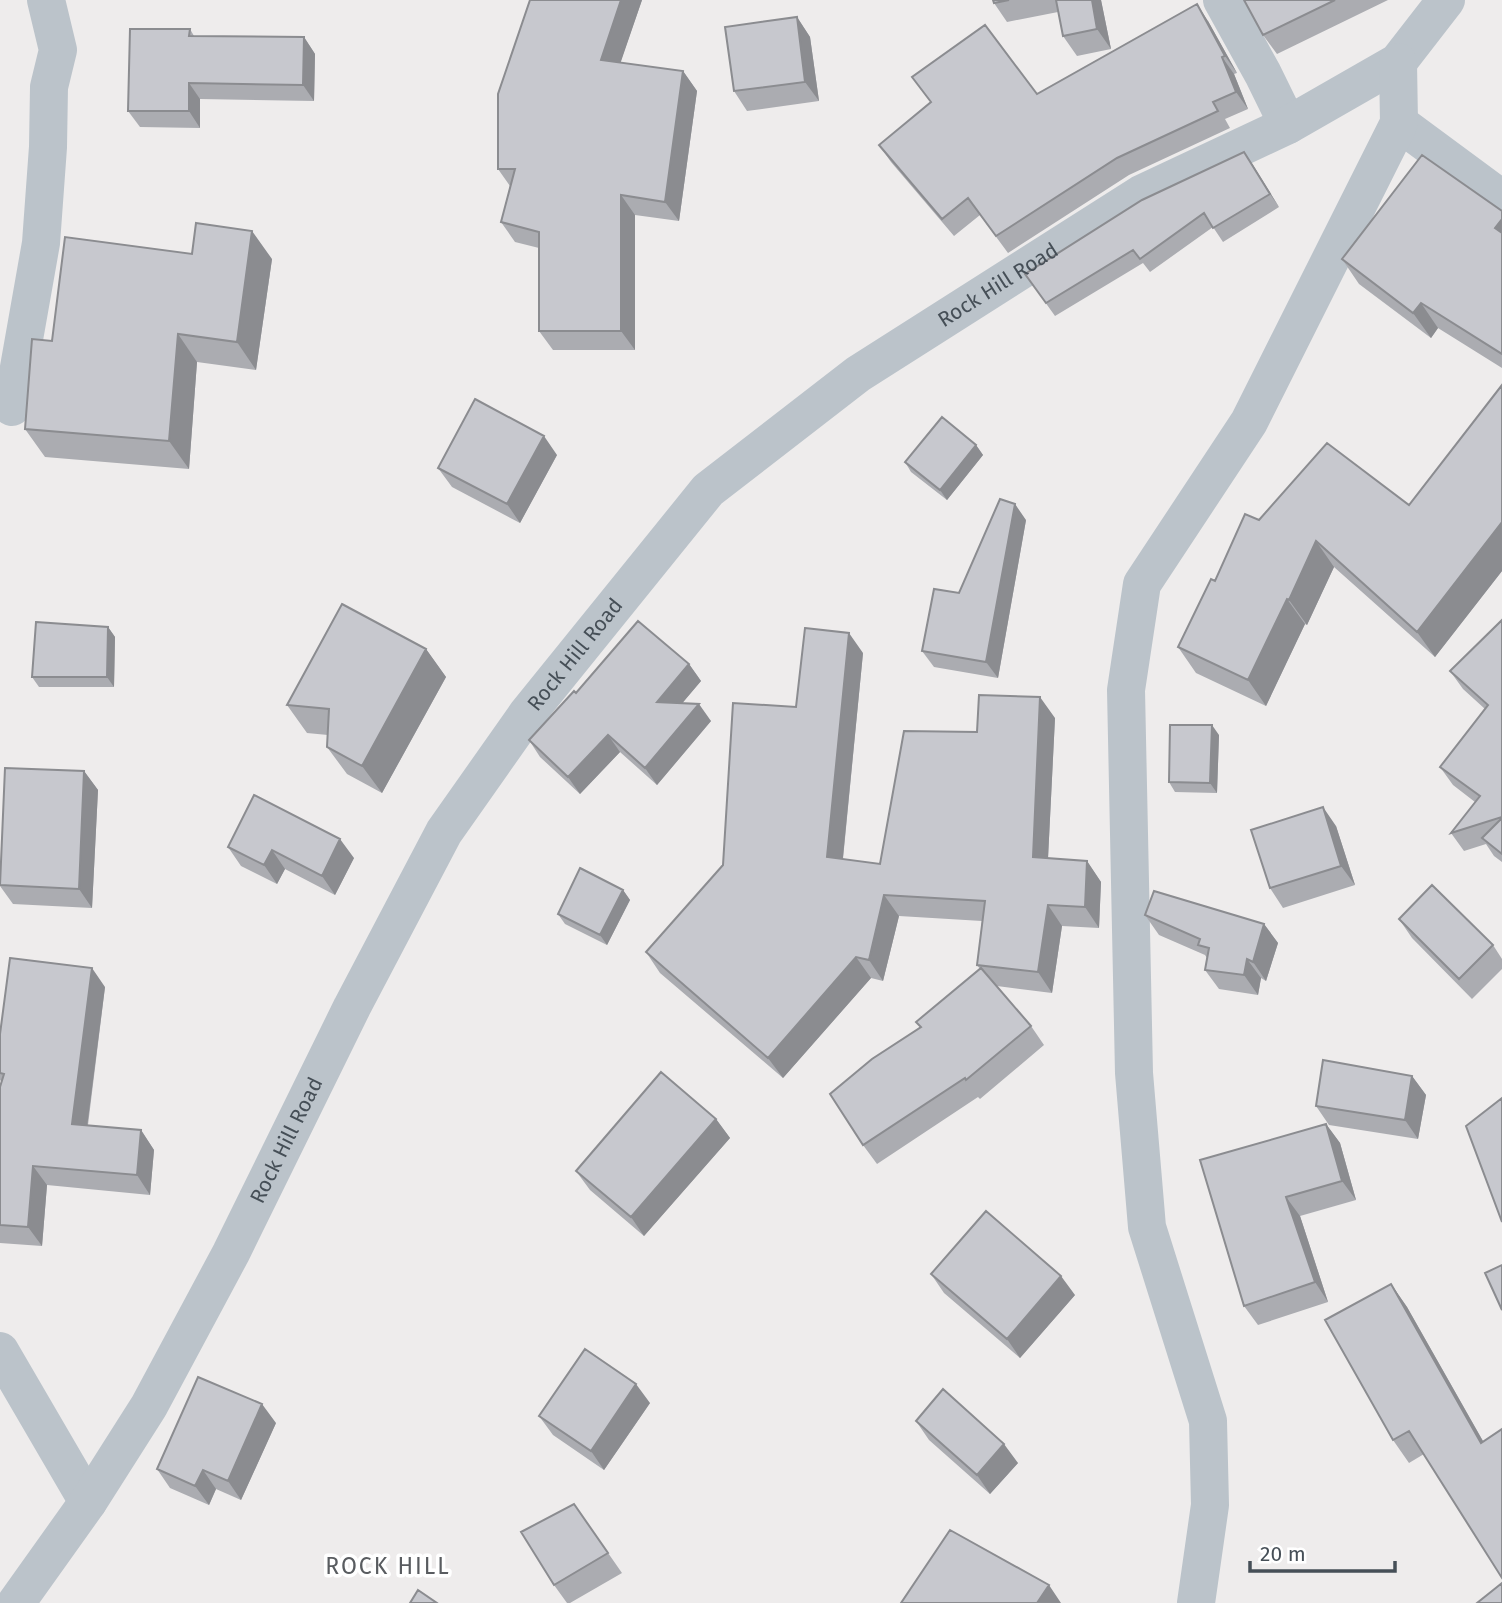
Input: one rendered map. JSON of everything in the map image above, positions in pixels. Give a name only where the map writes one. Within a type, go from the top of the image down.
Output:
[{"type":"street","points":[[12,407],[41,243],[49,87],[58,50],[46,0]]},
{"type":"street","points":[[1222,0],[1288,125]]},
{"type":"street","name":"Rock Hill Road","points":[[16,1603],[88,1502],[149,1406],[232,1254],[352,1007],[444,832],[527,714],[708,490],[858,374],[1141,194],[1288,125],[1398,62],[1446,0]]},
{"type":"street","points":[[1196,1603],[1210,1505],[1208,1421],[1147,1227],[1134,1073],[1126,690],[1142,584],[1249,422],[1399,123],[1398,62]]},
{"type":"street","points":[[1399,123],[1502,198]]},
{"type":"street","points":[[0,1351],[88,1502]]},
{"type":"building","points":[[530,0],[621,0],[601,60],[683,71],[665,202],[621,195],[621,331],[539,331],[539,232],[501,222],[515,169],[498,169],[498,94]]},
{"type":"building","points":[[1056,0],[1092,0],[1097,29],[1063,36]]},
{"type":"building","points":[[1244,0],[1335,0],[1263,35]]},
{"type":"building","points":[[1197,4],[1225,56],[1222,57],[1236,92],[1213,102],[1218,111],[1117,158],[996,236],[968,198],[942,219],[879,145],[931,102],[912,77],[985,25],[1037,94]]},
{"type":"building","points":[[797,17],[805,82],[734,91],[725,27]]},
{"type":"building","points":[[130,29],[190,29],[189,36],[304,37],[303,85],[189,83],[189,111],[128,111]]},
{"type":"building","points":[[1244,152],[1270,194],[1213,228],[1204,213],[1140,259],[1133,250],[1046,303],[1025,274],[1142,200]]},
{"type":"building","points":[[1422,155],[1502,211],[1502,219],[1495,228],[1502,233],[1502,354],[1421,303],[1413,313],[1342,259]]},
{"type":"building","points":[[196,223],[252,231],[237,342],[178,334],[169,441],[25,429],[32,339],[52,341],[65,237],[192,254]]},
{"type":"building","points":[[1502,385],[1502,522],[1417,632],[1316,541],[1248,680],[1178,647],[1211,579],[1215,581],[1245,514],[1259,520],[1327,443],[1409,505]]},
{"type":"building","points":[[475,399],[544,436],[507,504],[438,468]]},
{"type":"building","points":[[942,417],[976,445],[940,490],[905,462]]},
{"type":"building","points":[[1000,499],[1015,504],[986,662],[922,651],[934,589],[959,593]]},
{"type":"building","points":[[342,604],[426,649],[362,766],[327,747],[329,709],[287,705]]},
{"type":"building","points":[[1502,620],[1502,817],[1451,833],[1480,796],[1440,767],[1488,705],[1450,671]]},
{"type":"building","points":[[638,621],[689,664],[657,702],[699,704],[645,768],[608,735],[568,777],[529,740],[574,691],[576,693]]},
{"type":"building","points":[[36,622],[108,627],[107,677],[32,677]]},
{"type":"building","points":[[805,628],[849,633],[827,857],[880,864],[904,731],[977,732],[979,695],[1040,697],[1033,857],[1087,861],[1085,907],[1048,905],[1038,972],[977,965],[985,901],[884,895],[869,960],[856,957],[768,1058],[646,952],[723,865],[733,703],[796,707]]},
{"type":"building","points":[[1170,725],[1212,725],[1210,783],[1169,782]]},
{"type":"building","points":[[5,768],[84,771],[79,889],[0,885]]},
{"type":"building","points":[[254,795],[340,839],[322,876],[272,850],[264,865],[228,847]]},
{"type":"building","points":[[1323,807],[1341,866],[1270,888],[1251,830]]},
{"type":"building","points":[[1502,818],[1502,854],[1482,838]]},
{"type":"building","points":[[580,868],[623,890],[600,935],[558,914]]},
{"type":"building","points":[[1432,885],[1493,945],[1459,979],[1399,919]]},
{"type":"building","points":[[1154,891],[1264,924],[1253,962],[1247,959],[1244,975],[1205,970],[1209,948],[1198,945],[1200,939],[1145,915]]},
{"type":"building","points":[[10,958],[92,968],[72,1124],[141,1130],[137,1175],[33,1166],[28,1227],[0,1225],[0,1087],[4,1074],[0,1073],[0,1034]]},
{"type":"building","points":[[981,968],[1031,1026],[966,1080],[965,1078],[863,1145],[830,1094],[872,1059],[921,1027],[916,1022]]},
{"type":"building","points":[[1323,1060],[1412,1076],[1405,1120],[1316,1106]]},
{"type":"building","points":[[661,1072],[716,1119],[631,1217],[576,1171]]},
{"type":"building","points":[[1502,1098],[1502,1222],[1466,1126]]},
{"type":"building","points":[[1326,1124],[1342,1181],[1286,1197],[1315,1282],[1244,1306],[1200,1160]]},
{"type":"building","points":[[986,1211],[1061,1276],[1007,1339],[931,1274]]},
{"type":"building","points":[[1502,1265],[1502,1310],[1485,1273]]},
{"type":"building","points":[[1391,1284],[1481,1443],[1502,1429],[1502,1578],[1409,1431],[1393,1440],[1325,1320]]},
{"type":"building","points":[[585,1349],[636,1384],[591,1451],[539,1416]]},
{"type":"building","points":[[198,1377],[262,1404],[228,1481],[203,1470],[195,1486],[157,1469]]},
{"type":"building","points":[[943,1389],[1004,1444],[977,1475],[916,1421]]},
{"type":"building","points":[[574,1504],[608,1553],[554,1585],[521,1532]]},
{"type":"building","points":[[950,1530],[1049,1585],[1037,1603],[901,1603]]},
{"type":"building","points":[[1502,1583],[1502,1603],[1477,1603]]},
{"type":"building","points":[[418,1590],[437,1603],[410,1603]]},
{"type":"district","name":"ROCK HILL","points":[[388,1566]]}]
